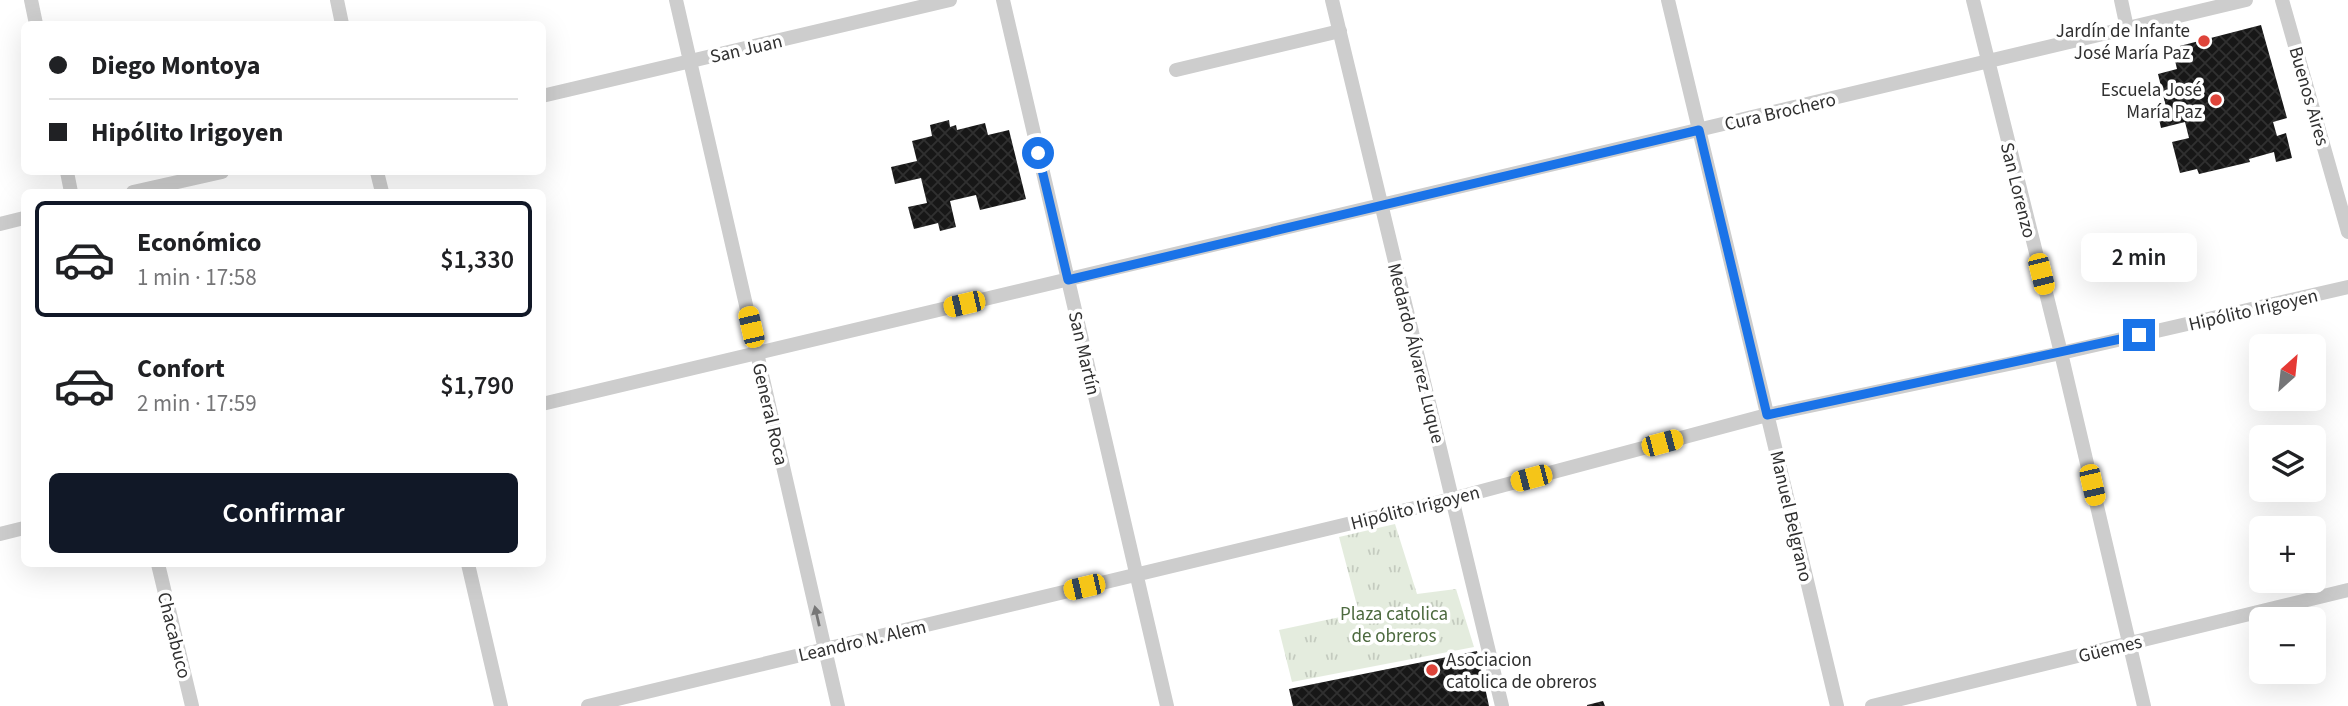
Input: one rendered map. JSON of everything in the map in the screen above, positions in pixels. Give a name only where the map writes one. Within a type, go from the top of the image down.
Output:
[{"type":"street","points":[[31,0],[35,21]]},
{"type":"street","points":[[337,0],[341,21]]},
{"type":"street","name":"General Roca","points":[[676,0],[838,706]]},
{"type":"street","name":"San Juan","points":[[546,95],[950,0]]},
{"type":"street","name":"San Martín","points":[[1003,0],[1167,706]]},
{"type":"street","name":"Medardo Álvarez Luque","points":[[1332,0],[1502,706]]},
{"type":"street","name":"Manuel Belgrano","points":[[1668,0],[1837,706]]},
{"type":"street","name":"San Lorenzo","points":[[1972,0],[2061,353],[2144,706]]},
{"type":"street","points":[[2121,0],[2127,28]]},
{"type":"street","name":"Cura Brochero","points":[[546,403],[2246,0]]},
{"type":"street","name":"Buenos Aires","points":[[2283,0],[2348,232]]},
{"type":"street","points":[[1176,70],[1340,31]]},
{"type":"street","points":[[146,189],[209,175]]},
{"type":"street","points":[[0,224],[21,219]]},
{"type":"street","name":"Hipólito Irigoyen","points":[[1136,575],[1452,499],[1767,415],[2061,353],[2348,287]]},
{"type":"street","points":[[0,534],[21,529]]},
{"type":"street","name":"Chacabuco","points":[[159,567],[192,706]]},
{"type":"street","points":[[469,567],[501,706]]},
{"type":"street","name":"Leandro N. Alem","points":[[588,706],[1136,575]]},
{"type":"street","name":"Güemes","points":[[1872,706],[2348,590]]},
{"type":"green space","name":"Plaza catolica de obreros","points":[[1395,524],[1417,594],[1456,589],[1474,647],[1292,682],[1279,630],[1359,613],[1339,537]]},
{"type":"building","points":[[2261,25],[2287,118],[2273,122],[2277,136],[2286,133],[2292,158],[2276,162],[2274,152],[2249,159],[2250,162],[2199,174],[2197,169],[2180,173],[2172,142],[2189,138],[2185,122],[2161,128],[2157,110],[2166,107],[2158,74],[2177,69],[2172,48]]},
{"type":"building","points":[[949,120],[950,127],[956,125],[957,130],[985,123],[988,135],[1009,130],[1026,199],[980,210],[976,195],[950,201],[956,227],[940,231],[938,223],[914,229],[908,207],[927,203],[921,178],[895,184],[891,167],[917,161],[912,141],[932,136],[930,125]]},
{"type":"building","name":"Asociacion catolica de obreros","points":[[1477,651],[1489,706],[1293,706],[1289,689]]},
{"type":"building","points":[[1603,701],[1605,706],[1587,706],[1587,705]]},
{"type":"place","name":"Jardín de Infante José María Paz","points":[[2204,41]]},
{"type":"place","name":"Escuela José María Paz","points":[[2216,100]]},
{"type":"place","name":"Asociacion catolica de obreros","points":[[1432,670]]},
{"type":"route","points":[[1038,153],[1068,280],[1699,130],[1767,415],[2139,335]]}]
